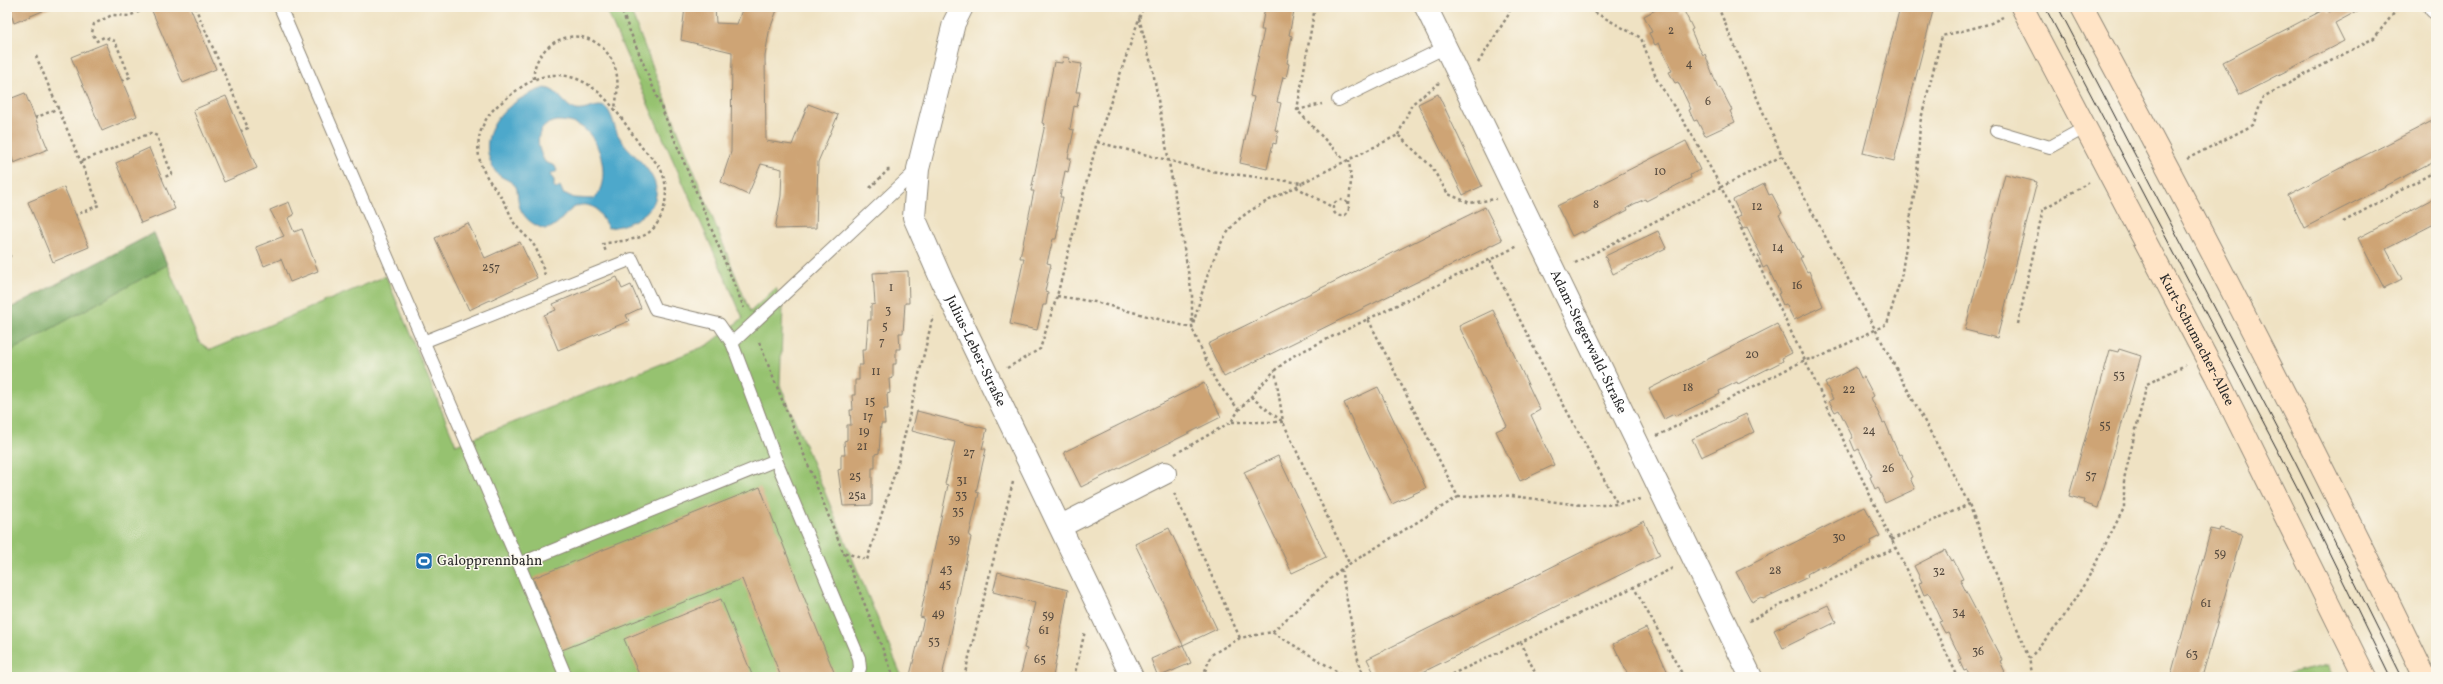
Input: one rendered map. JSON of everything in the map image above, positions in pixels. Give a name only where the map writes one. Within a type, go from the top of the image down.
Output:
[{"type":"street","name":"Julius-Leber-Straße","points":[[962,7],[954,23],[918,170],[914,217],[942,281],[1062,526],[1132,677]]},
{"type":"street","name":"Adam-Stegerwald-Straße","points":[[1426,7],[1751,677]]},
{"type":"street","points":[[2082,7],[2168,169],[2365,553],[2425,677]]},
{"type":"street","name":"Kurt-Schumacher-Allee","points":[[2015,10],[2086,127],[2205,355],[2365,677]]},
{"type":"street","points":[[1062,526],[1165,473]]},
{"type":"lane","points":[[280,7],[566,677]]},
{"type":"lane","points":[[1338,100],[1446,47]]},
{"type":"lane","points":[[1996,131],[2050,147],[2086,127]]},
{"type":"lane","points":[[732,343],[918,170]]},
{"type":"lane","points":[[423,342],[632,259],[655,309],[719,324],[732,343],[776,460],[859,658],[860,668],[857,677]]},
{"type":"lane","points":[[519,564],[776,460]]},
{"type":"path","points":[[122,81],[130,77],[114,41],[104,37],[97,41],[92,33],[94,24],[112,16],[129,16],[149,7]]},
{"type":"path","points":[[195,7],[248,128],[241,131]]},
{"type":"path","points":[[620,7],[744,310]]},
{"type":"path","points":[[990,379],[1040,349],[1057,296],[1097,142],[1143,7]]},
{"type":"path","points":[[1297,110],[1315,7]]},
{"type":"path","points":[[1192,328],[1207,276],[1223,239],[1241,217],[1262,203],[1398,135],[1412,104],[1460,77],[1509,14],[1510,7]]},
{"type":"path","points":[[1585,7],[1641,38],[1657,80],[1694,138],[1721,186],[1958,677]]},
{"type":"path","points":[[1718,7],[1782,156],[1969,504],[2029,659],[2033,677]]},
{"type":"path","points":[[2168,169],[2253,125],[2263,97],[2374,38],[2399,7]]},
{"type":"path","points":[[1639,445],[1805,360],[1818,358],[1887,324],[1901,278],[1917,176],[1920,123],[1942,36],[1988,24],[2015,10]]},
{"type":"path","points":[[1139,17],[1153,71],[1167,159],[1192,294],[1192,328],[1215,380],[1239,410]]},
{"type":"path","points":[[202,33],[206,32]]},
{"type":"path","points":[[534,79],[534,70],[537,60],[552,43],[571,35],[586,38],[601,47],[615,69],[617,88],[615,109]]},
{"type":"path","points":[[36,56],[82,161],[99,205],[76,215]]},
{"type":"path","points":[[551,291],[534,245],[514,223],[504,202],[491,186],[480,161],[478,148],[486,117],[499,104],[534,79],[557,75],[571,77],[597,91],[615,109],[642,148],[658,165],[665,180],[666,188],[662,214],[656,226],[645,235],[603,244],[612,267]]},
{"type":"path","points":[[1297,110],[1338,100]]},
{"type":"path","points":[[35,118],[59,108]]},
{"type":"path","points":[[1297,110],[1346,161]]},
{"type":"path","points":[[82,161],[150,133],[157,136],[172,174],[162,178]]},
{"type":"path","points":[[1398,135],[1431,166],[1448,194],[1470,203],[1517,195]]},
{"type":"path","points":[[1097,142],[1210,171],[1302,183]]},
{"type":"path","points":[[1555,273],[1721,186],[1782,156]]},
{"type":"path","points":[[1296,187],[1332,207],[1334,213],[1342,216],[1348,211],[1351,181],[1349,159]]},
{"type":"path","points":[[2018,324],[2043,209],[2109,171]]},
{"type":"path","points":[[2343,222],[2436,171]]},
{"type":"path","points":[[1332,207],[1334,202],[1339,200],[1345,201],[1348,205]]},
{"type":"path","points":[[1240,638],[1165,473],[1165,459],[1231,422],[1239,410],[1275,370],[1293,356],[1537,237]]},
{"type":"path","points":[[7,250],[10,256],[7,258]]},
{"type":"path","points":[[1490,260],[1548,376],[1618,505]]},
{"type":"path","points":[[843,552],[867,560],[898,463],[942,281]]},
{"type":"path","points":[[1057,296],[1095,302],[1192,328]]},
{"type":"path","points":[[1368,319],[1458,497]]},
{"type":"path","points":[[752,324],[894,677]]},
{"type":"path","points":[[2029,659],[2061,621],[2087,580],[2124,508],[2124,479],[2147,384],[2205,355]]},
{"type":"path","points":[[1275,370],[1283,422],[1348,564]]},
{"type":"path","points":[[1251,397],[1283,422]]},
{"type":"path","points":[[1231,422],[1283,422]]},
{"type":"path","points":[[964,677],[1022,446]]},
{"type":"path","points":[[1205,671],[1211,655],[1240,638],[1272,632],[1341,569],[1458,497],[1489,495],[1583,506],[1618,505],[1661,492]]},
{"type":"path","points":[[1891,540],[1969,504]]},
{"type":"path","points":[[1728,631],[1895,548]]},
{"type":"path","points":[[1446,677],[1521,642],[1633,586],[1694,559]]},
{"type":"path","points":[[1341,569],[1358,659],[1364,677]]},
{"type":"path","points":[[1633,586],[1684,677]]},
{"type":"path","points":[[1074,677],[1093,595]]},
{"type":"path","points":[[1272,632],[1346,677]]},
{"type":"path","points":[[1521,642],[1537,677]]},
{"type":"green space","name":"Galopprennbahn","points":[[605,7],[629,7],[750,312],[776,288],[783,307],[780,385],[902,677],[7,677],[7,310],[154,233],[199,342],[210,350],[386,276],[456,445],[708,345],[743,318]]},
{"type":"green space","points":[[154,233],[167,265],[7,353],[7,310]]},
{"type":"green space","points":[[2328,665],[2334,677],[2276,677]]},
{"type":"water","points":[[545,88],[550,89],[576,110],[584,110],[599,106],[606,108],[620,138],[648,170],[656,186],[656,196],[652,205],[646,212],[638,219],[608,228],[597,209],[588,205],[580,205],[573,208],[552,227],[545,229],[535,225],[523,214],[519,204],[516,187],[495,171],[489,157],[488,143],[491,130],[507,108],[532,93]],"holes":[[[556,121],[573,123],[580,126],[590,134],[595,142],[602,162],[603,172],[602,182],[594,199],[574,198],[566,194],[564,195],[560,186],[556,189],[554,187],[554,180],[550,175],[557,171],[555,166],[545,162],[538,144],[538,138],[543,128]]]},
{"type":"building","points":[[9,7],[52,7],[14,23]]},
{"type":"building","points":[[163,7],[190,7],[216,69],[183,83],[152,11]]},
{"type":"building","points":[[685,7],[715,7],[716,23],[737,24],[743,7],[778,7],[769,32],[765,56],[766,141],[792,145],[808,104],[838,115],[818,162],[816,228],[775,229],[781,196],[782,169],[761,164],[748,195],[721,182],[731,152],[732,52],[681,40]]},
{"type":"building","points":[[1265,7],[1299,7],[1298,11],[1294,11],[1289,35],[1292,36],[1287,63],[1289,64],[1286,78],[1283,77],[1277,102],[1281,103],[1275,130],[1278,131],[1276,144],[1273,143],[1267,169],[1240,163],[1254,97],[1250,96],[1264,30],[1261,30]]},
{"type":"building","points":[[1661,7],[1679,7],[1681,11],[1683,9],[1693,29],[1691,30],[1696,42],[1703,55],[1705,54],[1718,88],[1720,87],[1732,110],[1730,111],[1735,122],[1705,136],[1697,120],[1694,121],[1689,110],[1691,109],[1678,82],[1675,83],[1669,72],[1672,71],[1659,43],[1655,45],[1649,33],[1652,32],[1644,16]]},
{"type":"building","points":[[1900,7],[1934,7],[1894,161],[1863,153]]},
{"type":"building","points":[[2338,7],[2365,7],[2335,23],[2344,41],[2240,95],[2223,62],[2327,8],[2329,12]]},
{"type":"building","points":[[106,43],[137,116],[102,131],[71,57]]},
{"type":"building","points":[[1063,57],[1070,58],[1069,62],[1082,64],[1076,92],[1080,92],[1077,107],[1074,106],[1070,129],[1074,130],[1068,158],[1071,158],[1068,172],[1065,171],[1060,197],[1063,197],[1057,225],[1059,225],[1056,239],[1053,239],[1047,263],[1051,264],[1045,291],[1048,292],[1046,305],[1043,305],[1037,330],[1010,324],[1024,258],[1020,258],[1034,191],[1031,191],[1045,124],[1042,123],[1054,62],[1062,63]]},
{"type":"building","points":[[25,93],[48,149],[14,163],[7,146],[7,100]]},
{"type":"building","points":[[1438,94],[1482,186],[1463,195],[1418,104]]},
{"type":"building","points":[[226,96],[257,168],[224,182],[193,110]]},
{"type":"building","points":[[2436,119],[2436,160],[2304,228],[2288,195]]},
{"type":"building","points":[[1686,141],[1700,170],[1690,175],[1691,178],[1646,201],[1645,199],[1634,204],[1627,208],[1628,210],[1583,233],[1582,231],[1572,236],[1557,206]]},
{"type":"building","points":[[149,148],[175,209],[141,223],[116,163]]},
{"type":"building","points":[[2005,174],[2037,182],[1997,338],[1965,330]]},
{"type":"building","points":[[1764,184],[1769,195],[1772,194],[1782,213],[1779,215],[1802,257],[1800,258],[1807,272],[1809,271],[1823,306],[1794,320],[1786,304],[1783,305],[1778,294],[1780,293],[1767,266],[1763,268],[1758,256],[1761,255],[1747,227],[1743,229],[1737,218],[1741,216],[1733,200]]},
{"type":"building","points":[[64,187],[89,247],[53,262],[28,202]]},
{"type":"building","points":[[2436,197],[2436,223],[2386,249],[2402,279],[2384,288],[2358,238]]},
{"type":"building","points":[[289,202],[294,215],[288,218],[294,232],[302,229],[318,271],[290,282],[281,259],[264,266],[256,247],[284,236],[270,210]]},
{"type":"building","points":[[1485,207],[1502,240],[1224,377],[1208,344]]},
{"type":"building","points":[[468,223],[485,258],[520,242],[537,278],[469,310],[435,238]]},
{"type":"building","points":[[1658,231],[1666,248],[1613,274],[1605,256]]},
{"type":"building","points":[[908,271],[909,303],[905,303],[903,333],[899,333],[900,349],[896,349],[896,364],[893,364],[893,378],[889,379],[890,393],[887,394],[888,409],[884,409],[885,424],[881,424],[879,453],[875,454],[875,468],[872,468],[872,505],[843,506],[838,470],[841,469],[841,455],[845,455],[844,441],[847,440],[847,425],[851,425],[850,410],[853,410],[852,395],[855,395],[855,380],[859,380],[859,365],[863,365],[862,350],[866,350],[868,320],[871,320],[871,305],[875,304],[873,273]]},
{"type":"building","points":[[617,277],[622,289],[631,285],[641,308],[626,315],[629,321],[558,350],[544,315],[556,310],[553,304]]},
{"type":"building","points":[[1493,310],[1540,410],[1531,415],[1554,465],[1520,481],[1496,431],[1507,426],[1459,326]]},
{"type":"building","points":[[1777,324],[1792,353],[1782,358],[1783,361],[1738,384],[1737,382],[1719,391],[1720,394],[1675,416],[1674,414],[1664,419],[1649,389]]},
{"type":"building","points":[[2119,349],[2141,356],[2098,508],[2083,503],[2084,500],[2069,496],[2110,350],[2118,352]]},
{"type":"building","points":[[1856,367],[1861,378],[1864,377],[1874,396],[1871,398],[1883,423],[1885,422],[1899,455],[1901,454],[1912,477],[1910,478],[1915,489],[1885,503],[1878,487],[1875,489],[1870,477],[1872,476],[1859,449],[1855,451],[1850,439],[1853,438],[1839,410],[1835,412],[1829,401],[1833,399],[1825,383]]},
{"type":"building","points":[[1204,383],[1221,417],[1081,487],[1064,452]]},
{"type":"building","points":[[1378,387],[1426,488],[1392,504],[1344,403]]},
{"type":"building","points":[[917,411],[987,429],[982,449],[986,449],[976,492],[979,493],[969,536],[971,537],[942,677],[910,675],[924,618],[920,617],[948,485],[945,484],[955,442],[912,431]]},
{"type":"building","points":[[1746,414],[1754,432],[1701,457],[1692,439]]},
{"type":"building","points":[[1278,456],[1326,557],[1292,573],[1244,472]]},
{"type":"building","points":[[760,487],[836,677],[781,677],[742,579],[562,650],[533,578]]},
{"type":"building","points":[[1865,507],[1880,536],[1870,541],[1871,544],[1826,567],[1824,565],[1814,570],[1807,574],[1808,577],[1763,599],[1761,597],[1752,602],[1736,572]]},
{"type":"building","points":[[1644,521],[1660,555],[1413,677],[1376,677],[1367,659]]},
{"type":"building","points":[[1169,528],[1217,629],[1183,645],[1135,544]]},
{"type":"building","points":[[2220,528],[2242,534],[2202,677],[2171,675],[2211,529],[2219,531]]},
{"type":"building","points":[[1945,550],[1951,561],[1953,559],[1963,579],[1960,580],[2002,660],[2000,661],[2005,672],[1993,677],[1971,677],[1967,670],[1964,671],[1959,660],[1961,659],[1948,632],[1945,633],[1939,622],[1942,621],[1929,593],[1924,595],[1919,583],[1922,582],[1914,566]]},
{"type":"building","points":[[998,572],[1068,590],[1053,677],[1020,677],[1027,649],[1024,648],[1035,603],[993,592]]},
{"type":"building","points":[[721,599],[753,677],[640,677],[624,639]]},
{"type":"building","points":[[1828,605],[1836,622],[1783,648],[1774,630]]},
{"type":"building","points":[[1646,628],[1670,677],[1629,677],[1613,644]]},
{"type":"building","points":[[1183,645],[1191,663],[1158,677],[1151,659]]},
{"type":"tram line","points":[[2045,7],[2299,491],[2390,677]]},
{"type":"tram line","points":[[2058,7],[2294,460],[2402,677]]},
{"type":"place","name":"Galopprennbahn","points":[[424,561]]}]
